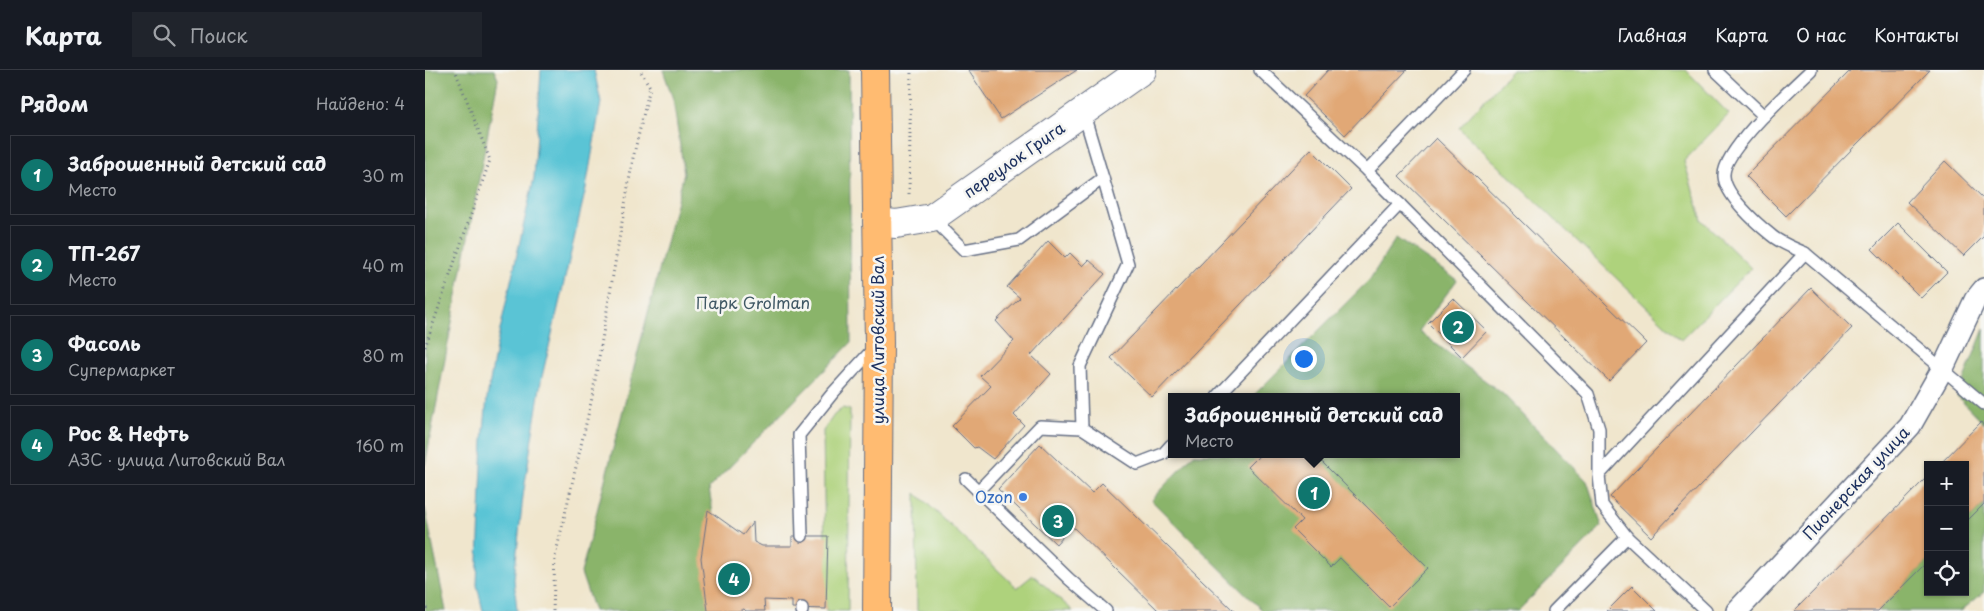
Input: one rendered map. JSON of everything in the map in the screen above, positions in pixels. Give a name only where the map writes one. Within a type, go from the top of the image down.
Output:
[{"type":"main road","name":"улица Литовский Вал","points":[[875,70],[879,344],[877,611]]},
{"type":"street","name":"переулок Грига","points":[[877,222],[896,224],[932,218],[1142,70]]},
{"type":"street","name":"Пионерская улица","points":[[1737,611],[1910,426],[1943,368],[1975,300],[1984,289]]},
{"type":"lane","points":[[1260,70],[1367,171],[1588,394],[1599,429],[1599,475],[1602,505],[1627,537],[1706,611]]},
{"type":"lane","points":[[1367,171],[1464,70]]},
{"type":"lane","points":[[1715,70],[1764,116]]},
{"type":"lane","points":[[1811,70],[1764,116],[1729,156],[1724,175],[1731,195],[1772,236],[1805,253],[1984,404]]},
{"type":"lane","points":[[1082,428],[1081,366],[1128,264],[1083,111]]},
{"type":"lane","points":[[932,218],[964,250],[1019,240],[1103,178]]},
{"type":"lane","points":[[1221,393],[1400,204]]},
{"type":"lane","points":[[1599,475],[1805,253]]},
{"type":"lane","points":[[802,536],[799,435],[832,394],[879,344]]},
{"type":"lane","points":[[978,491],[1040,426],[1082,428],[1137,464],[1163,454],[1168,448]]},
{"type":"lane","points":[[966,479],[1069,579],[1106,611]]},
{"type":"lane","points":[[1554,611],[1627,537]]},
{"type":"path","points":[[425,347],[490,160],[455,70]]},
{"type":"path","points":[[553,611],[555,557],[592,398],[633,158],[650,87],[640,70]]},
{"type":"path","points":[[425,603],[427,611]]},
{"type":"green space","points":[[425,70],[494,70],[498,79],[425,465]]},
{"type":"green space","name":"Парк Grolman","points":[[663,70],[849,70],[851,343],[709,488],[728,611],[594,611],[581,573],[684,173],[673,99]]},
{"type":"green space","points":[[1512,70],[1686,70],[1729,114],[1684,161],[1702,220],[1751,268],[1681,340],[1459,128]]},
{"type":"green space","points":[[1396,238],[1457,280],[1419,331],[1503,394],[1587,481],[1602,526],[1518,611],[1263,611],[1151,500],[1190,458],[1460,458],[1460,393],[1256,393],[1370,279]]},
{"type":"green space","points":[[1984,329],[1984,424],[1957,396]]},
{"type":"green space","points":[[843,408],[850,410],[848,611],[826,611],[823,431],[834,415]]},
{"type":"green space","points":[[916,493],[1017,588],[1033,575],[1073,611],[917,611]]},
{"type":"green space","points":[[1984,504],[1984,592],[1961,611],[1878,611],[1924,565],[1924,596],[1969,596],[1969,519]]},
{"type":"green space","points":[[425,508],[446,611],[425,611]]},
{"type":"water","points":[[541,70],[594,70],[601,102],[586,188],[541,381],[523,496],[514,579],[517,611],[483,611],[477,585],[483,441],[487,398],[496,348],[534,178]]},
{"type":"building","points":[[968,70],[1077,70],[1001,119]]},
{"type":"building","points":[[1328,70],[1407,70],[1345,135],[1304,96]]},
{"type":"building","points":[[1851,70],[1930,70],[1786,216],[1746,176]]},
{"type":"building","points":[[1436,138],[1646,343],[1609,381],[1399,176]]},
{"type":"building","points":[[1311,149],[1351,189],[1152,397],[1111,358]]},
{"type":"building","points":[[1945,161],[1984,199],[1984,236],[1964,256],[1907,202]]},
{"type":"building","points":[[1898,223],[1947,272],[1921,298],[1872,249]]},
{"type":"building","points":[[1048,241],[1065,258],[1070,253],[1083,266],[1089,260],[1105,274],[1031,355],[1051,374],[1014,415],[1024,425],[993,459],[977,447],[974,448],[952,426],[991,386],[980,376],[1014,341],[996,321],[1020,298],[1007,287]]},
{"type":"building","points":[[1811,288],[1852,328],[1651,537],[1610,497]]},
{"type":"building","points":[[1453,298],[1487,331],[1462,357],[1428,323]]},
{"type":"building","points":[[1981,422],[1984,426],[1984,504],[1969,519],[1969,461],[1943,461]]},
{"type":"building","points":[[1040,444],[1092,493],[1102,483],[1234,611],[1159,611],[1072,526],[1056,544],[998,489]]},
{"type":"building","points":[[1257,458],[1318,458],[1428,568],[1389,607],[1340,558],[1331,567],[1293,529],[1302,520],[1248,467]]},
{"type":"building","points":[[1924,480],[1924,565],[1878,611],[1794,611]]},
{"type":"building","points":[[708,510],[743,535],[753,522],[754,542],[762,546],[792,546],[792,536],[828,536],[826,609],[792,608],[792,601],[764,600],[765,611],[746,611],[744,609],[738,611],[708,611],[701,558]]},
{"type":"building","points":[[1632,586],[1657,611],[1607,611]]},
{"type":"place","name":"ТП-267","points":[[1458,327]]},
{"type":"place","name":"Заброшенный детский сад","points":[[1314,493]]},
{"type":"place","name":"Ozon","points":[[1023,497]]},
{"type":"place","name":"Фасоль","points":[[1058,521]]},
{"type":"place","name":"Рос & Нефть","points":[[734,579]]}]
